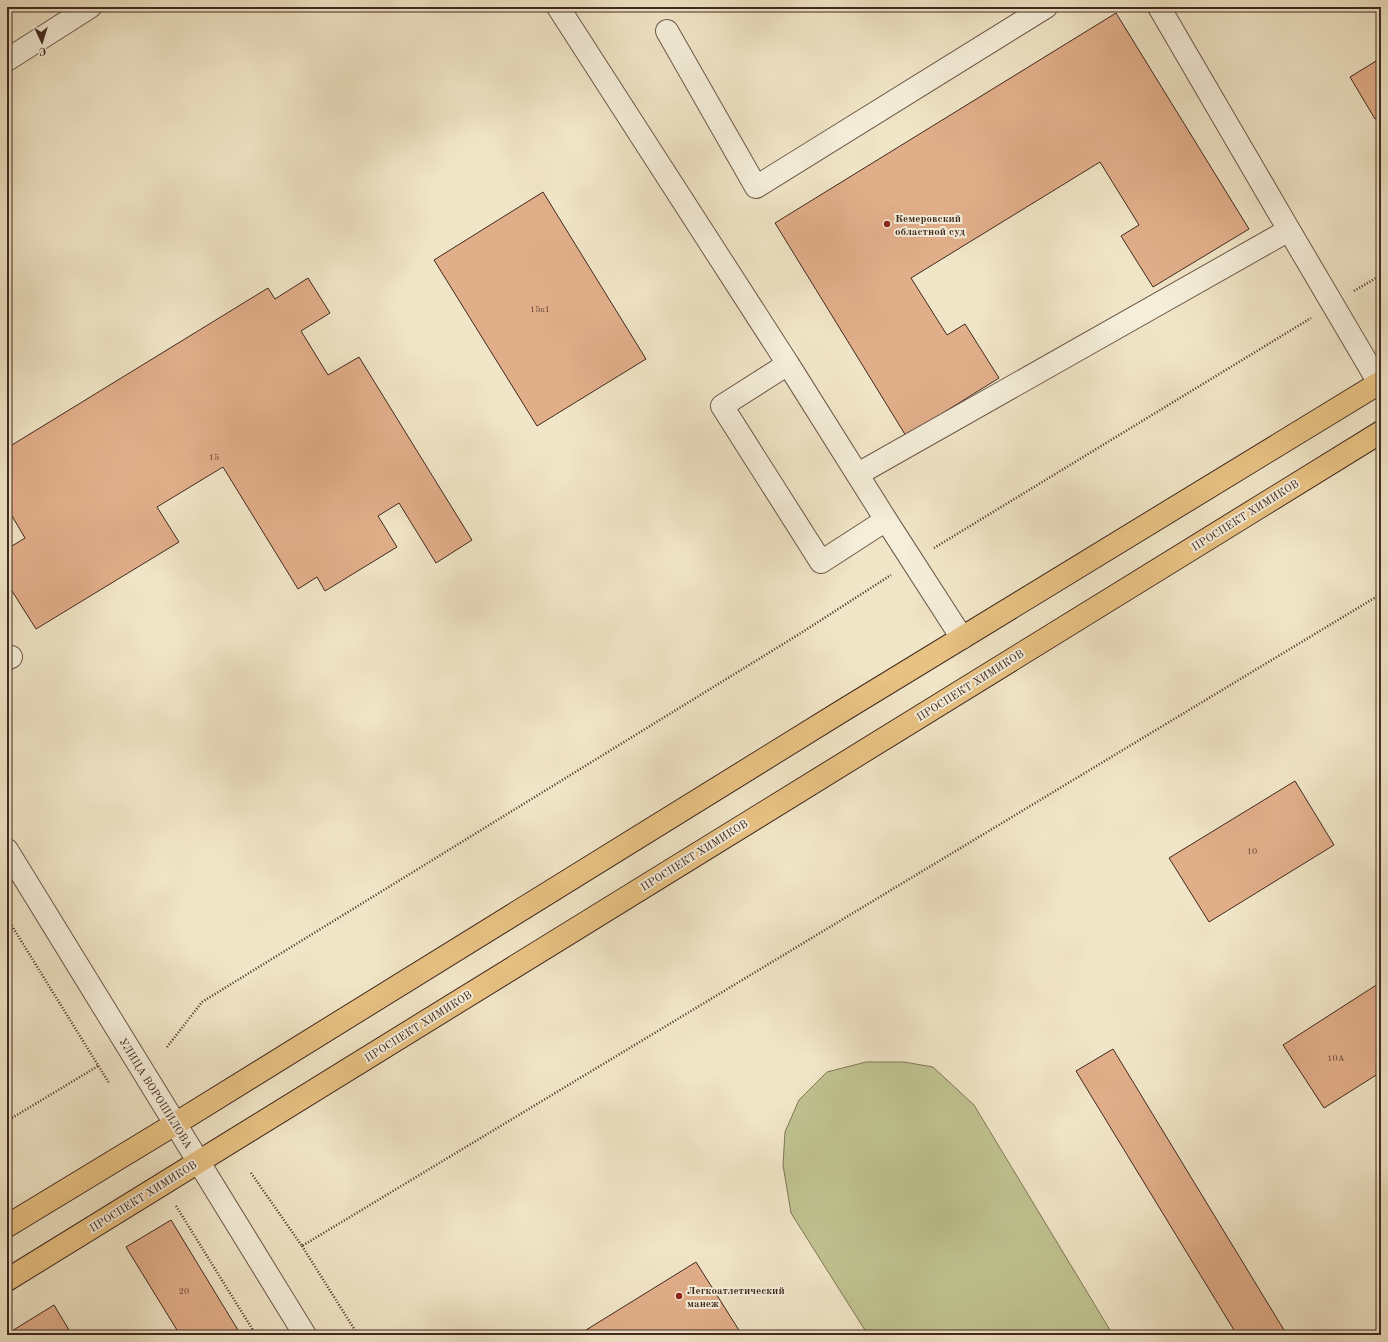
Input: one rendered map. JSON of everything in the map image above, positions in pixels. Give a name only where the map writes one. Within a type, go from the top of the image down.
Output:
[{"type":"main road","points":[[7,1226],[1380,382]]},
{"type":"main road","name":"ПРОСПЕКТ ХИМИКОВ","points":[[7,1280],[1381,432]]},
{"type":"street","points":[[7,60],[90,7]]},
{"type":"street","points":[[558,7],[788,364],[962,638]]},
{"type":"street","points":[[667,31],[756,187],[1046,7]]},
{"type":"street","points":[[1159,7],[1289,230],[1380,382]]},
{"type":"street","points":[[858,474],[1289,230]]},
{"type":"street","points":[[788,364],[722,406],[821,562],[886,520]]},
{"type":"street","name":"УЛИЦА ВОРОШИЛОВА","points":[[7,850],[305,1335]]},
{"type":"path","points":[[167,1047],[202,1002],[801,633],[913,561],[1381,275]]},
{"type":"path","points":[[302,1246],[1381,594]]},
{"type":"path","points":[[7,918],[109,1084]]},
{"type":"path","points":[[7,1121],[98,1066]]},
{"type":"path","points":[[251,1174],[302,1246],[358,1335]]},
{"type":"path","points":[[176,1206],[256,1335]]},
{"type":"green space","points":[[866,1062],[904,1062],[933,1067],[974,1105],[1113,1335],[868,1335],[791,1213],[783,1165],[785,1132],[799,1100],[827,1072]]},
{"type":"building","name":"Кемеровский областной суд","points":[[1116,13],[1249,229],[1153,287],[1121,236],[1139,225],[1100,162],[911,278],[947,335],[965,324],[999,378],[906,436],[775,223]]},
{"type":"building","points":[[1381,58],[1381,116],[1375,119],[1350,77]]},
{"type":"building","points":[[543,192],[646,359],[537,426],[434,260]]},
{"type":"building","points":[[308,278],[330,313],[301,331],[328,375],[359,357],[472,540],[436,563],[399,503],[378,516],[397,547],[325,591],[317,577],[298,589],[223,467],[157,507],[179,542],[36,629],[7,583],[7,549],[25,538],[12,516],[7,519],[7,448],[268,288],[275,299]]},
{"type":"building","points":[[1295,781],[1334,845],[1209,922],[1169,858]]},
{"type":"building","points":[[1381,982],[1381,1072],[1324,1108],[1283,1045]]},
{"type":"building","points":[[1113,1049],[1287,1335],[1237,1335],[1076,1071]]},
{"type":"building","points":[[171,1220],[241,1335],[180,1335],[126,1247]]},
{"type":"building","name":"Легкоатлетический манеж","points":[[696,1262],[742,1335],[589,1335],[586,1330]]},
{"type":"building","points":[[54,1305],[72,1335],[7,1335],[7,1334]]},
{"type":"place","name":"Кемеровский областной суд","points":[[887,224]]},
{"type":"place","name":"Легкоатлетический манеж","points":[[679,1296]]}]
